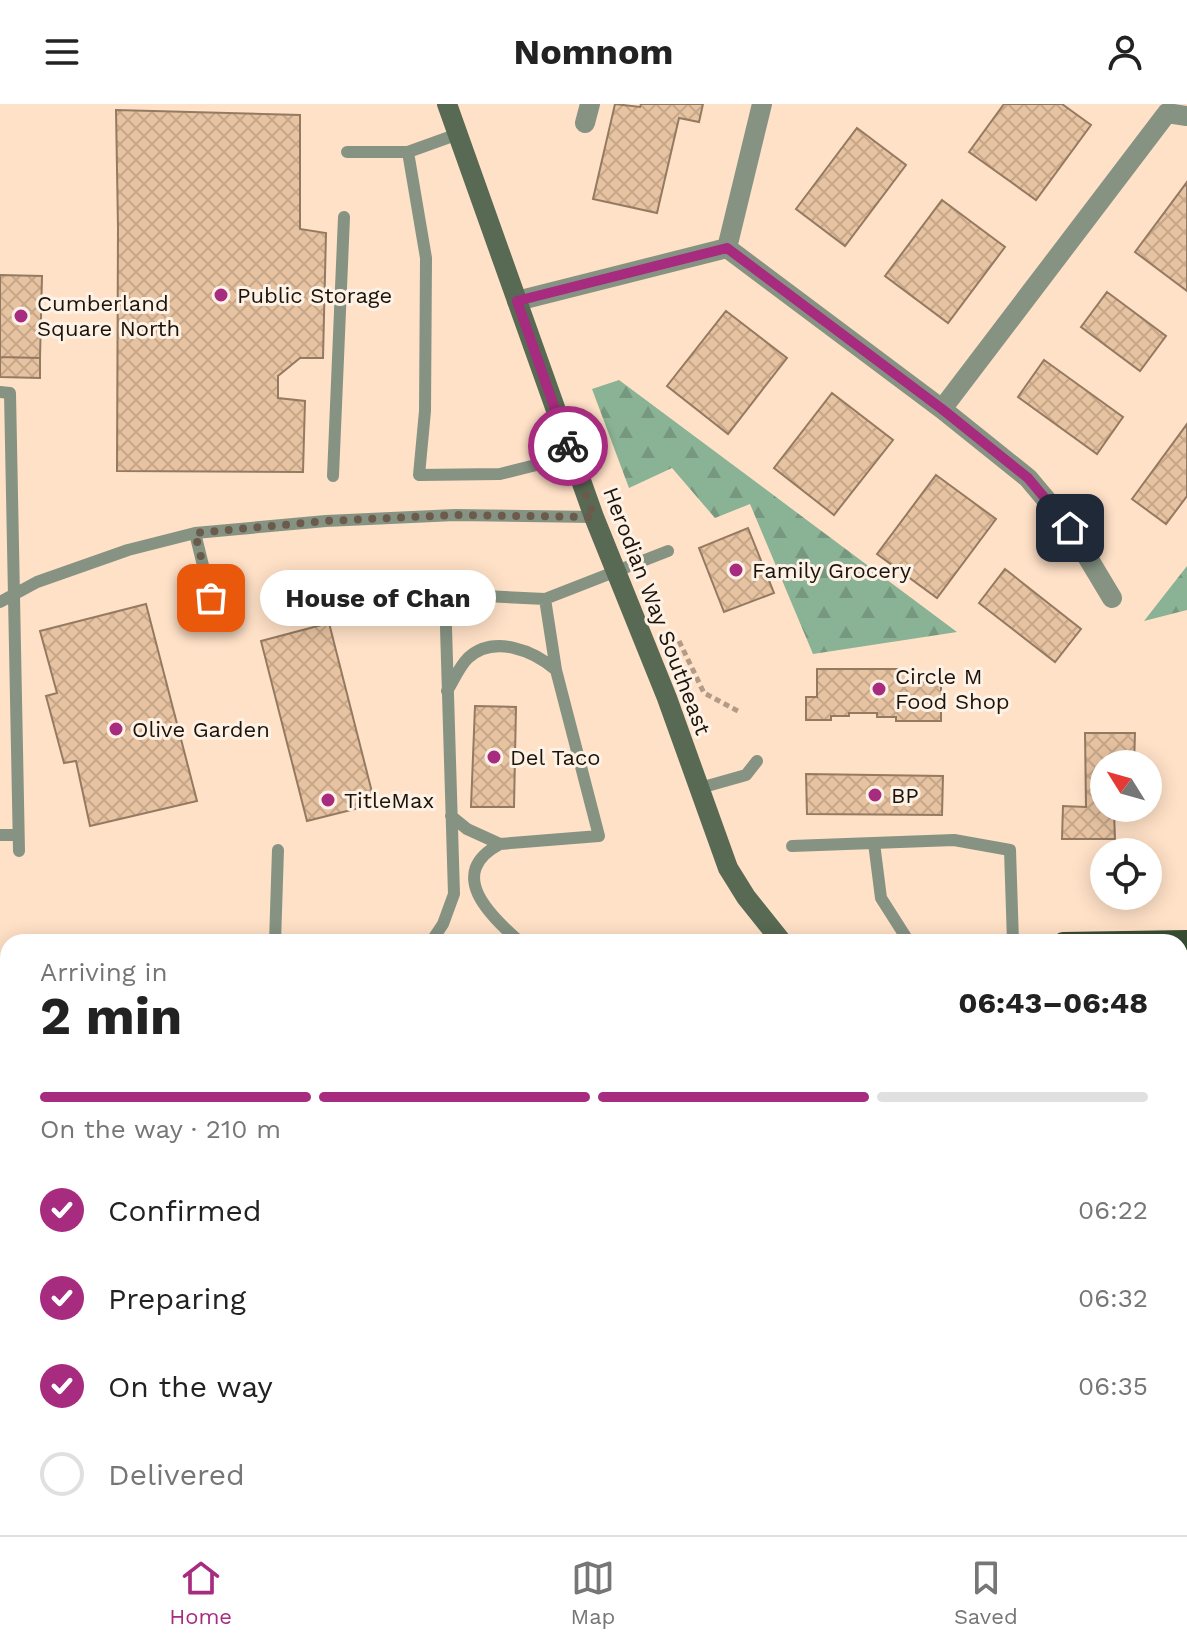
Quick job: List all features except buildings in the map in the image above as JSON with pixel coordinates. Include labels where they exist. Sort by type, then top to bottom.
[{"type":"street","name":"Herodian Way Southeast","points":[[447,104],[594,517],[667,698],[728,868],[776,934]]},
{"type":"street","points":[[727,248],[762,104]]},
{"type":"street","points":[[942,409],[1171,111]]},
{"type":"street","points":[[517,301],[727,248]]},
{"type":"street","points":[[727,248],[942,409],[1028,478],[1070,528],[1112,598]]},
{"type":"lane","points":[[347,152],[408,152],[458,134]]},
{"type":"lane","points":[[408,152],[426,258],[425,411],[419,475],[500,474],[572,456]]},
{"type":"lane","points":[[333,476],[344,217]]},
{"type":"lane","points":[[0,392],[10,393],[19,851]]},
{"type":"lane","points":[[0,602],[15,593],[128,550],[195,533],[326,521],[455,515],[594,517]]},
{"type":"lane","points":[[195,533],[211,598]]},
{"type":"lane","points":[[436,934],[454,894],[445,594],[545,599],[668,551]]},
{"type":"lane","points":[[512,934],[483,905],[474,882],[479,863],[491,849],[500,844],[599,836],[556,670],[545,599]]},
{"type":"lane","points":[[447,691],[466,660],[484,649],[519,648],[545,660],[556,670]]},
{"type":"lane","points":[[700,788],[746,775],[757,761]]},
{"type":"lane","points":[[451,816],[467,829],[500,844]]},
{"type":"lane","points":[[0,835],[18,835]]},
{"type":"lane","points":[[792,846],[954,840],[1010,850],[1013,934]]},
{"type":"lane","points":[[874,843],[881,898],[904,934]]},
{"type":"lane","points":[[275,934],[278,850]]},
{"type":"path","points":[[679,641],[704,693],[738,711]]},
{"type":"green space","points":[[619,380],[957,632],[813,654],[750,504],[715,518],[672,468],[629,488],[592,389]]},
{"type":"green space","points":[[1187,566],[1187,610],[1144,621]]},
{"type":"way so far","points":[[211,598],[195,533],[326,521],[455,515],[594,517],[568,446]]},
{"type":"place","name":"Public Storage","points":[[221,295]]},
{"type":"place","name":"Cumberland Square North","points":[[21,316]]},
{"type":"place","name":"Family Grocery","points":[[736,570]]},
{"type":"place","name":"House of Chan","points":[[211,598]]},
{"type":"place","name":"Circle M Food Shop","points":[[879,689]]},
{"type":"place","name":"Olive Garden","points":[[116,729]]},
{"type":"place","name":"Del Taco","points":[[494,757]]},
{"type":"place","name":"BP","points":[[875,795]]},
{"type":"place","name":"TitleMax","points":[[328,800]]},
{"type":"route","points":[[568,446],[517,301],[727,248],[942,409],[1028,478],[1070,528]]}]
